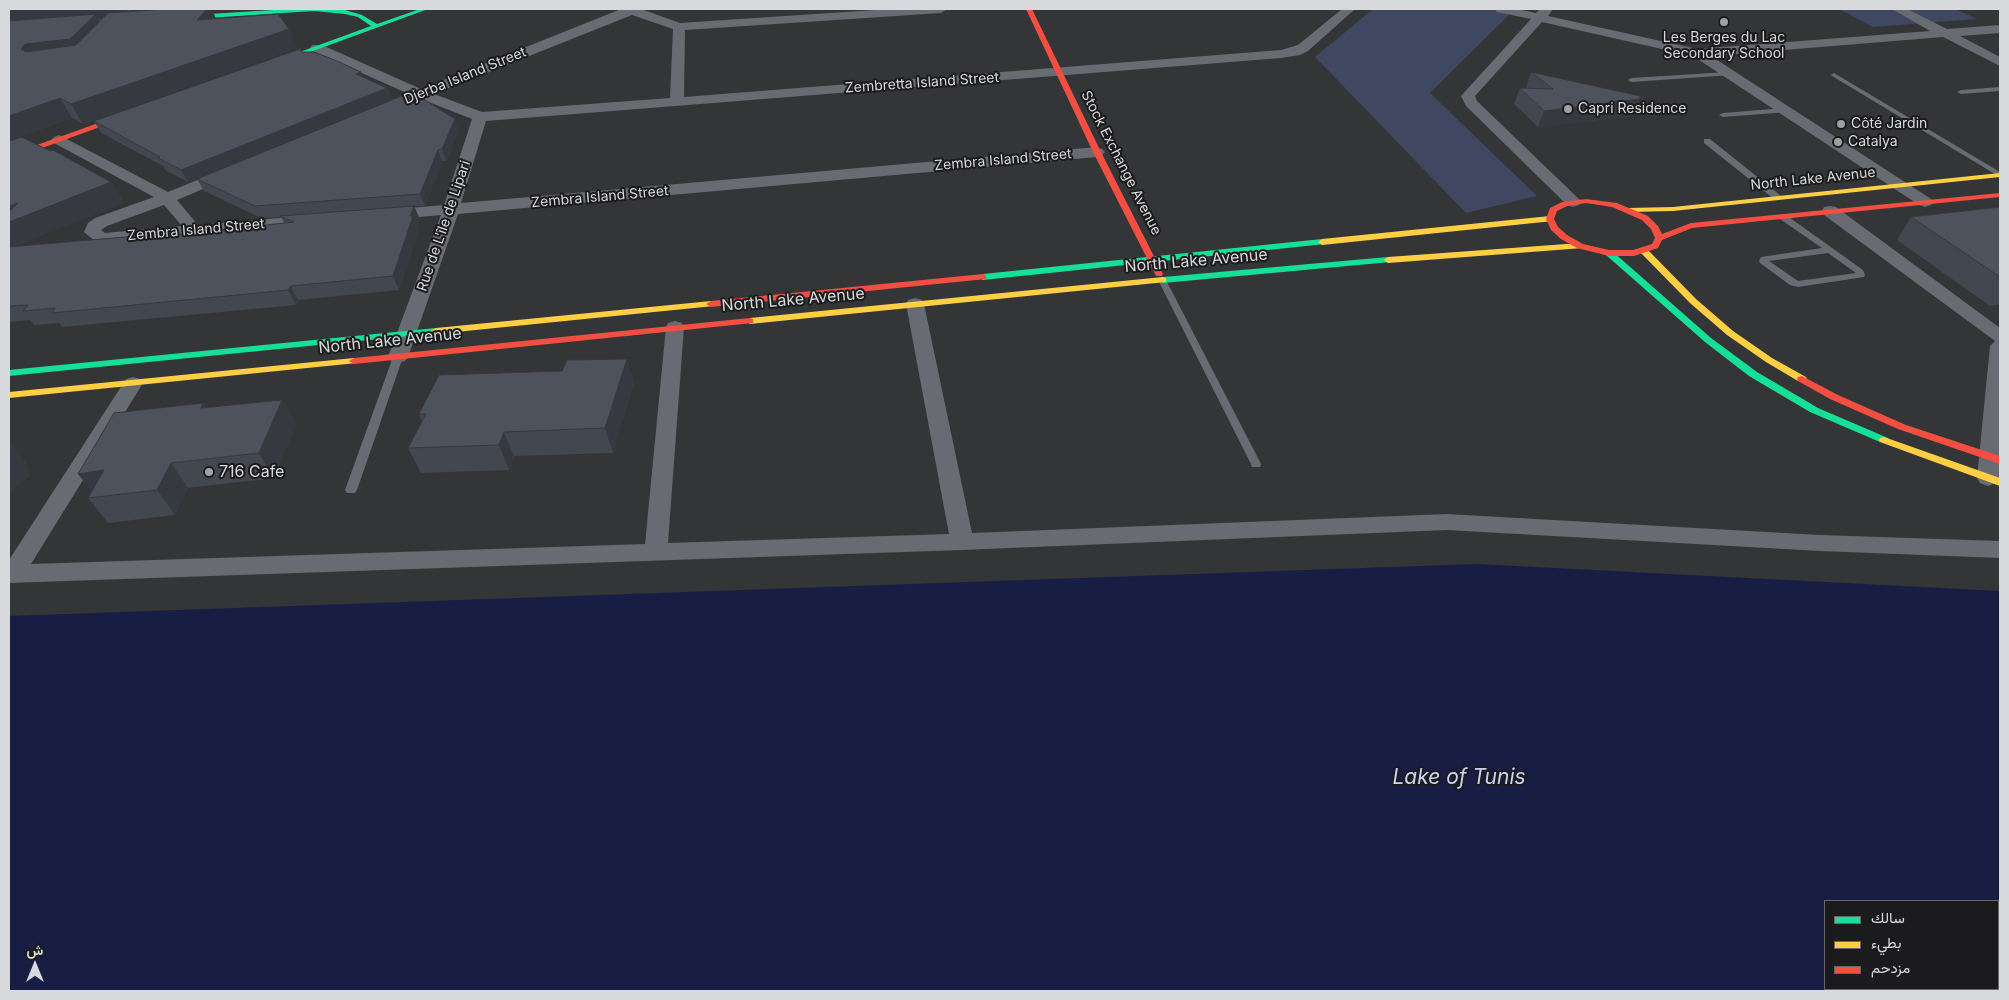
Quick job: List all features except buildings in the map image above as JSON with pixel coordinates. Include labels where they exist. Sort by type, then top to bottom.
[{"type":"main road","points":[[168,19],[247,11],[314,9],[345,12],[360,16],[375,26]]},
{"type":"main road","points":[[262,67],[425,9]]},
{"type":"main road","name":"Stock Exchange Avenue","points":[[1029,9],[1097,152],[1162,280]]},
{"type":"main road","points":[[9,158],[142,110]]},
{"type":"main road","name":"North Lake Avenue","points":[[1628,210],[1674,209],[2000,175]]},
{"type":"main road","points":[[1659,238],[1655,228],[1645,218],[1628,210],[1600,202],[1573,202],[1553,210],[1550,219],[1554,228],[1564,238],[1580,246],[1609,253],[1634,253],[1655,246],[1659,238],[1691,226],[2000,195]]},
{"type":"main road","name":"North Lake Avenue","points":[[9,373],[1550,219]]},
{"type":"main road","name":"North Lake Avenue","points":[[9,395],[398,357],[675,327],[1162,280],[1492,251],[1580,246]]},
{"type":"main road","points":[[1644,251],[1673,282],[1722,327],[1769,360],[1834,397],[1902,427],[1995,458]]},
{"type":"main road","points":[[1609,253],[1708,340],[1753,374],[1814,410],[1897,446],[1994,480]]},
{"type":"street","points":[[631,9],[678,27],[941,9]]},
{"type":"street","name":"Djerba Island Street","points":[[367,116],[631,9]]},
{"type":"street","name":"Zembretta Island Street","points":[[480,117],[677,100],[1059,73],[1296,52],[1349,9]]},
{"type":"street","points":[[1501,9],[1543,13],[1697,53],[1925,202]]},
{"type":"street","points":[[1898,9],[2000,62]]},
{"type":"street","points":[[1543,13],[1471,90],[1468,96],[1471,103],[1573,202]]},
{"type":"street","points":[[677,100],[678,27]]},
{"type":"street","points":[[1697,53],[2000,29]]},
{"type":"street","points":[[317,48],[421,94],[480,117]]},
{"type":"street","name":"Rue de L'île de Lipari","points":[[398,357],[451,210],[480,117]]},
{"type":"street","points":[[59,140],[167,198],[193,229]]},
{"type":"street","name":"Zembra Island Street","points":[[372,216],[1097,152]]},
{"type":"street","points":[[167,198],[240,168]]},
{"type":"street","name":"Zembra Island Street","points":[[167,198],[102,230],[193,229],[332,219]]},
{"type":"street","points":[[1830,211],[2000,337]]},
{"type":"street","points":[[915,304],[962,542]]},
{"type":"street","points":[[656,552],[675,327]]},
{"type":"street","points":[[1994,480],[2000,346]]},
{"type":"street","points":[[11,574],[134,383]]},
{"type":"street","points":[[11,574],[962,542],[1447,522],[1820,543],[2000,550]]},
{"type":"lane","points":[[1631,80],[1729,74]]},
{"type":"lane","points":[[1834,76],[2000,175]]},
{"type":"lane","points":[[1961,92],[2000,89]]},
{"type":"lane","points":[[1723,115],[1785,110]]},
{"type":"lane","points":[[1707,141],[1777,197]]},
{"type":"lane","points":[[1783,216],[1830,250],[1860,272],[1861,275],[1798,284],[1793,283],[1763,261],[1764,259],[1830,250]]},
{"type":"lane","name":"Stock Exchange Avenue","points":[[1162,280],[1256,464]]},
{"type":"lane","points":[[351,490],[398,357]]},
{"type":"shaded area","points":[[1373,9],[1515,9],[1430,93],[1537,196],[1466,213],[1315,57]]},
{"type":"shaded area","points":[[1839,9],[1955,9],[1977,19],[1873,27]]},
{"type":"water","name":"Lake of Tunis","points":[[1476,564],[2000,591],[2000,991],[9,991],[9,616]]},
{"type":"traffic: fast","points":[[177,18],[314,9],[345,12],[360,16],[375,26]]},
{"type":"traffic: fast","points":[[269,65],[425,9]]},
{"type":"traffic: fast","points":[[983,277],[1322,242]]},
{"type":"traffic: fast","points":[[1609,253],[1708,340],[1753,374],[1814,410],[1884,440]]},
{"type":"traffic: fast","points":[[1163,280],[1388,260]]},
{"type":"traffic: fast","points":[[9,373],[436,331]]},
{"type":"traffic: slow","points":[[1628,210],[1673,209],[2000,175]]},
{"type":"traffic: slow","points":[[1322,242],[1550,219]]},
{"type":"traffic: slow","points":[[1388,260],[1580,246]]},
{"type":"traffic: slow","points":[[1644,251],[1693,301],[1730,333],[1769,360],[1802,379]]},
{"type":"traffic: slow","points":[[750,321],[1163,280]]},
{"type":"traffic: slow","points":[[436,331],[711,304]]},
{"type":"traffic: slow","points":[[9,395],[354,361]]},
{"type":"traffic: slow","points":[[1884,440],[2000,482]]},
{"type":"traffic: jam","points":[[1029,9],[1097,152],[1159,274]]},
{"type":"traffic: jam","points":[[9,158],[132,114]]},
{"type":"traffic: jam","points":[[1659,238],[1691,226],[2000,195]]},
{"type":"traffic: jam","points":[[1586,201],[1614,205],[1645,218],[1655,228],[1659,238],[1655,246],[1634,253],[1609,253],[1580,246],[1564,237],[1554,228],[1550,219],[1553,210],[1565,204],[1586,201]]},
{"type":"traffic: jam","points":[[711,304],[983,277]]},
{"type":"traffic: jam","points":[[354,361],[750,321]]},
{"type":"traffic: jam","points":[[1802,379],[1834,397],[1902,427],[2000,460]]},
{"type":"place","name":"Les Berges du Lac Secondary School","points":[[1724,22]]},
{"type":"place","name":"Capri Residence","points":[[1568,109]]},
{"type":"place","name":"Côté Jardin","points":[[1841,124]]},
{"type":"place","name":"Catalya","points":[[1838,142]]},
{"type":"place","name":"716 Cafe","points":[[209,472]]}]
